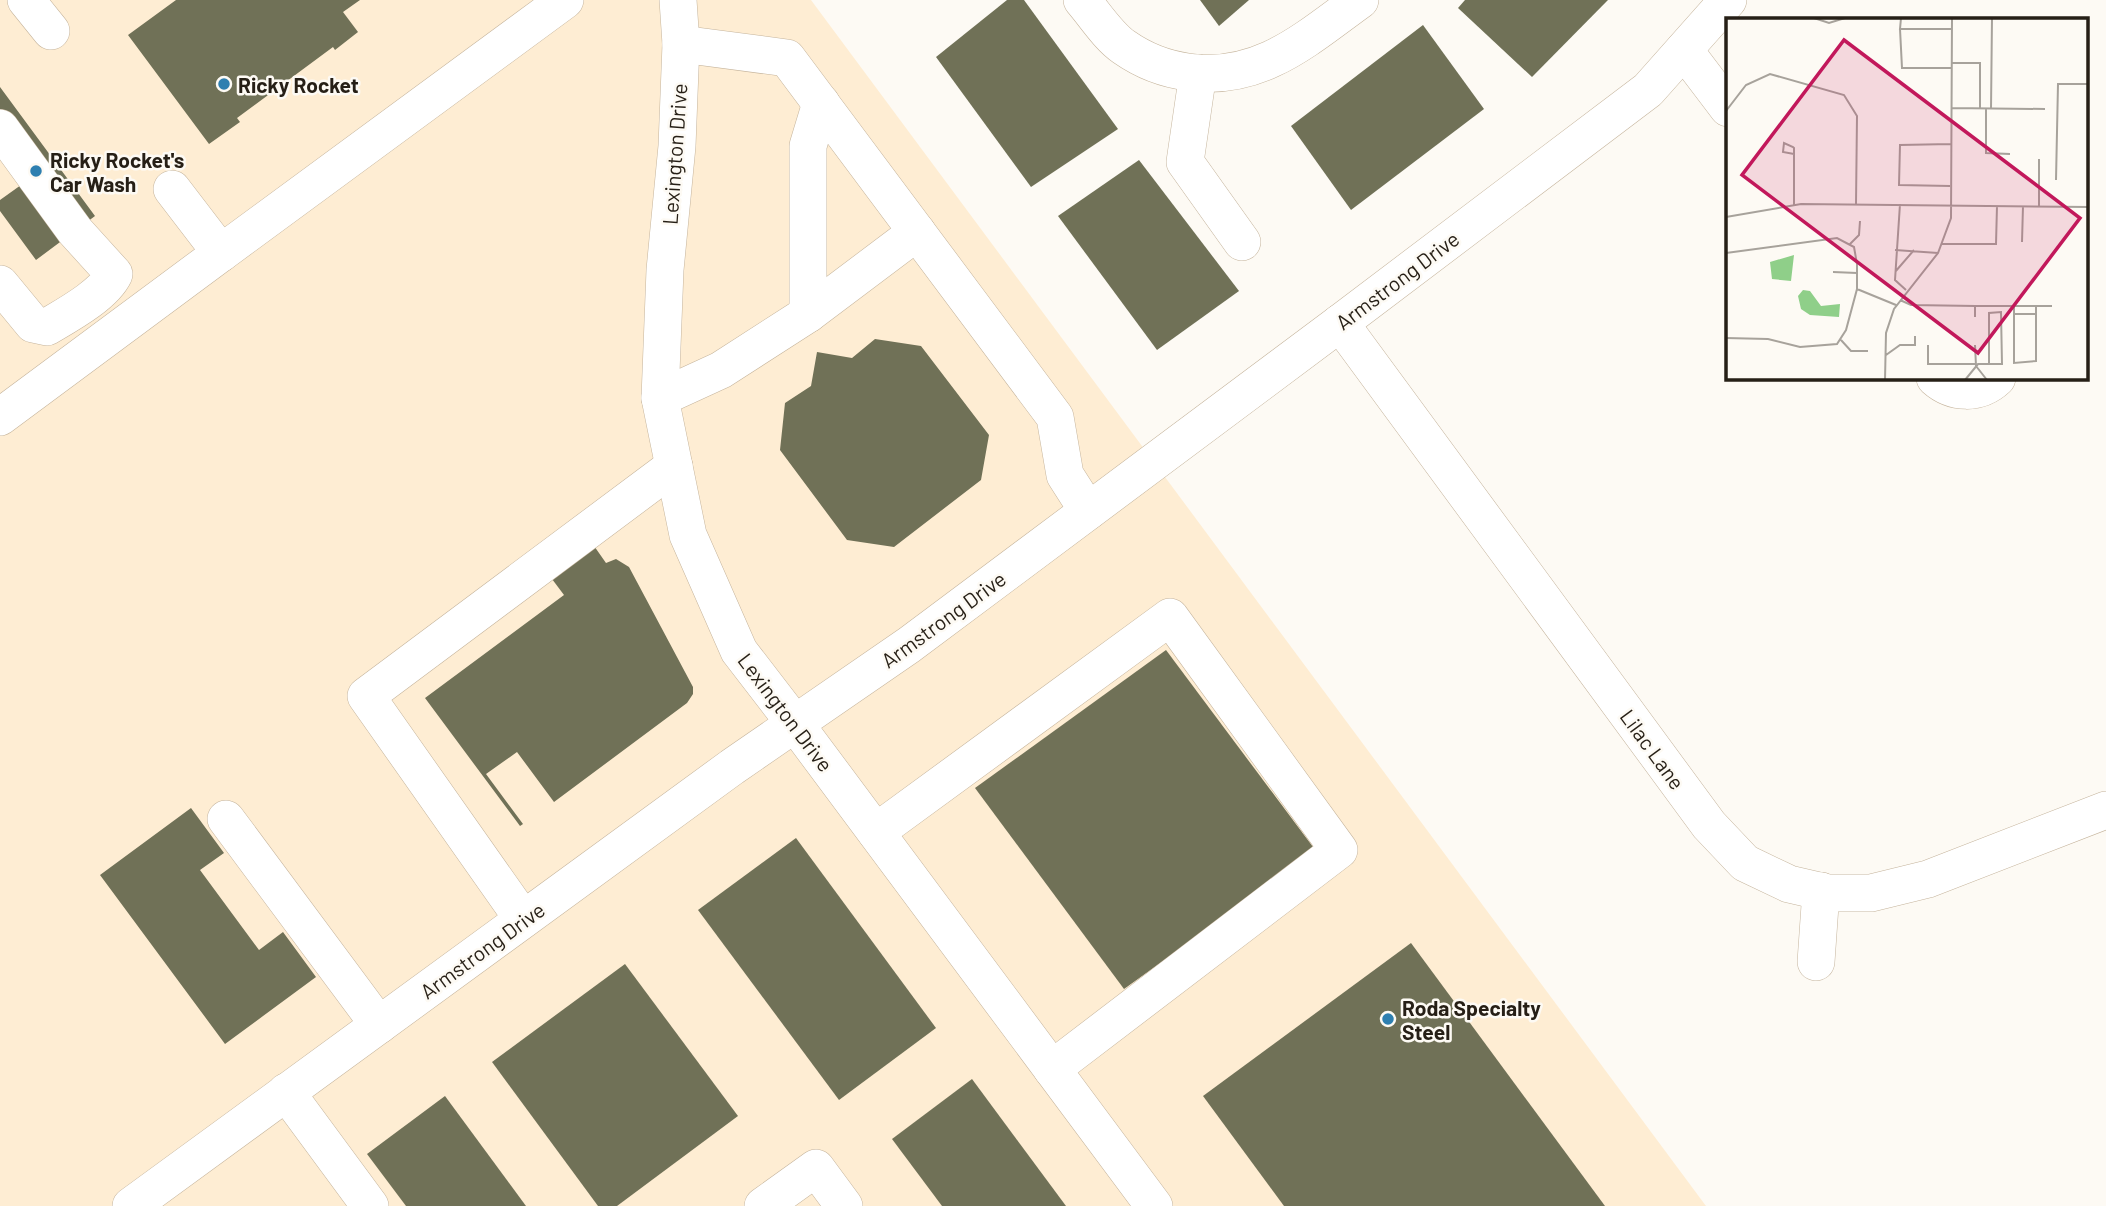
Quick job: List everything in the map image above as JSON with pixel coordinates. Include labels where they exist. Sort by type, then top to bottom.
[{"type":"street","points":[[26,0],[51,31]]},
{"type":"street","points":[[0,417],[565,0]]},
{"type":"street","name":"Lexington Drive","points":[[678,0],[681,44],[677,146],[665,270],[660,398],[688,535],[739,651],[1154,1206]]},
{"type":"street","points":[[1082,0],[1123,47],[1164,68],[1213,75],[1259,66],[1297,45],[1360,0]]},
{"type":"street","name":"Armstrong Drive","points":[[131,1206],[733,767],[909,645],[1340,323],[1648,90],[1728,0]]},
{"type":"street","points":[[681,44],[787,58],[1055,417],[1065,475],[1088,511]]},
{"type":"street","points":[[1684,50],[1726,105]]},
{"type":"street","points":[[1199,73],[1185,162],[1242,242]]},
{"type":"street","points":[[808,314],[808,146],[821,103]]},
{"type":"street","points":[[0,128],[75,231],[114,274],[111,281],[99,292],[47,327],[33,324],[0,284]]},
{"type":"street","points":[[172,189],[221,253]]},
{"type":"street","points":[[660,398],[721,370],[808,314],[917,232]]},
{"type":"street","name":"Lilac Lane","points":[[1340,323],[1709,825],[1745,863],[1789,884],[1821,891],[1871,893],[1928,879],[2106,810]]},
{"type":"street","points":[[51,324],[78,360]]},
{"type":"street","points":[[1938,380],[1951,388],[1965,391],[1979,389],[1994,380]]},
{"type":"street","points":[[523,919],[366,696],[674,466]]},
{"type":"street","points":[[876,832],[1170,617],[1339,850],[1052,1069]]},
{"type":"street","points":[[226,819],[379,1026]]},
{"type":"street","points":[[1816,962],[1821,891]]},
{"type":"street","points":[[286,1092],[370,1206]]},
{"type":"street","points":[[763,1206],[816,1168],[844,1206]]},
{"type":"shaded area","points":[[0,0],[811,0],[1706,1206],[0,1206]]},
{"type":"building","name":"Ricky Rocket","points":[[176,0],[360,0],[343,12],[358,32],[335,50],[333,47],[237,118],[240,122],[209,144],[128,35]]},
{"type":"building","points":[[1007,0],[1024,0],[1118,129],[1031,187],[936,57]]},
{"type":"building","points":[[1200,0],[1249,0],[1219,26]]},
{"type":"building","points":[[1465,0],[1608,0],[1532,77],[1458,8]]},
{"type":"building","points":[[1423,25],[1484,109],[1351,210],[1291,126]]},
{"type":"building","name":"Ricky Rocket's Car Wash","points":[[0,87],[95,216],[36,260],[0,211],[0,200],[21,185],[0,157]]},
{"type":"building","points":[[1139,160],[1239,291],[1157,350],[1058,216]]},
{"type":"building","points":[[875,339],[921,346],[989,435],[981,480],[894,547],[847,540],[780,450],[785,403],[811,386],[817,352],[852,358]]},
{"type":"building","points":[[592,543],[606,563],[616,559],[629,567],[693,687],[693,694],[687,703],[554,802],[517,752],[486,774],[523,824],[520,826],[425,698],[564,595],[552,579]]},
{"type":"building","points":[[1166,650],[1316,851],[1124,989],[975,788]]},
{"type":"building","points":[[191,808],[224,853],[200,870],[259,950],[283,932],[316,977],[225,1044],[100,875]]},
{"type":"building","points":[[796,838],[936,1028],[839,1100],[698,910]]},
{"type":"building","name":"Roda Specialty Steel","points":[[1411,943],[1605,1206],[1284,1206],[1203,1096]]},
{"type":"building","points":[[625,964],[738,1116],[617,1206],[598,1206],[492,1062]]},
{"type":"building","points":[[972,1079],[1066,1206],[942,1206],[892,1139]]},
{"type":"building","points":[[445,1096],[526,1206],[406,1206],[367,1154]]},
{"type":"place","name":"Ricky Rocket","points":[[224,84]]},
{"type":"place","name":"Ricky Rocket's Car Wash","points":[[36,171]]},
{"type":"place","name":"Roda Specialty Steel","points":[[1388,1019]]}]
